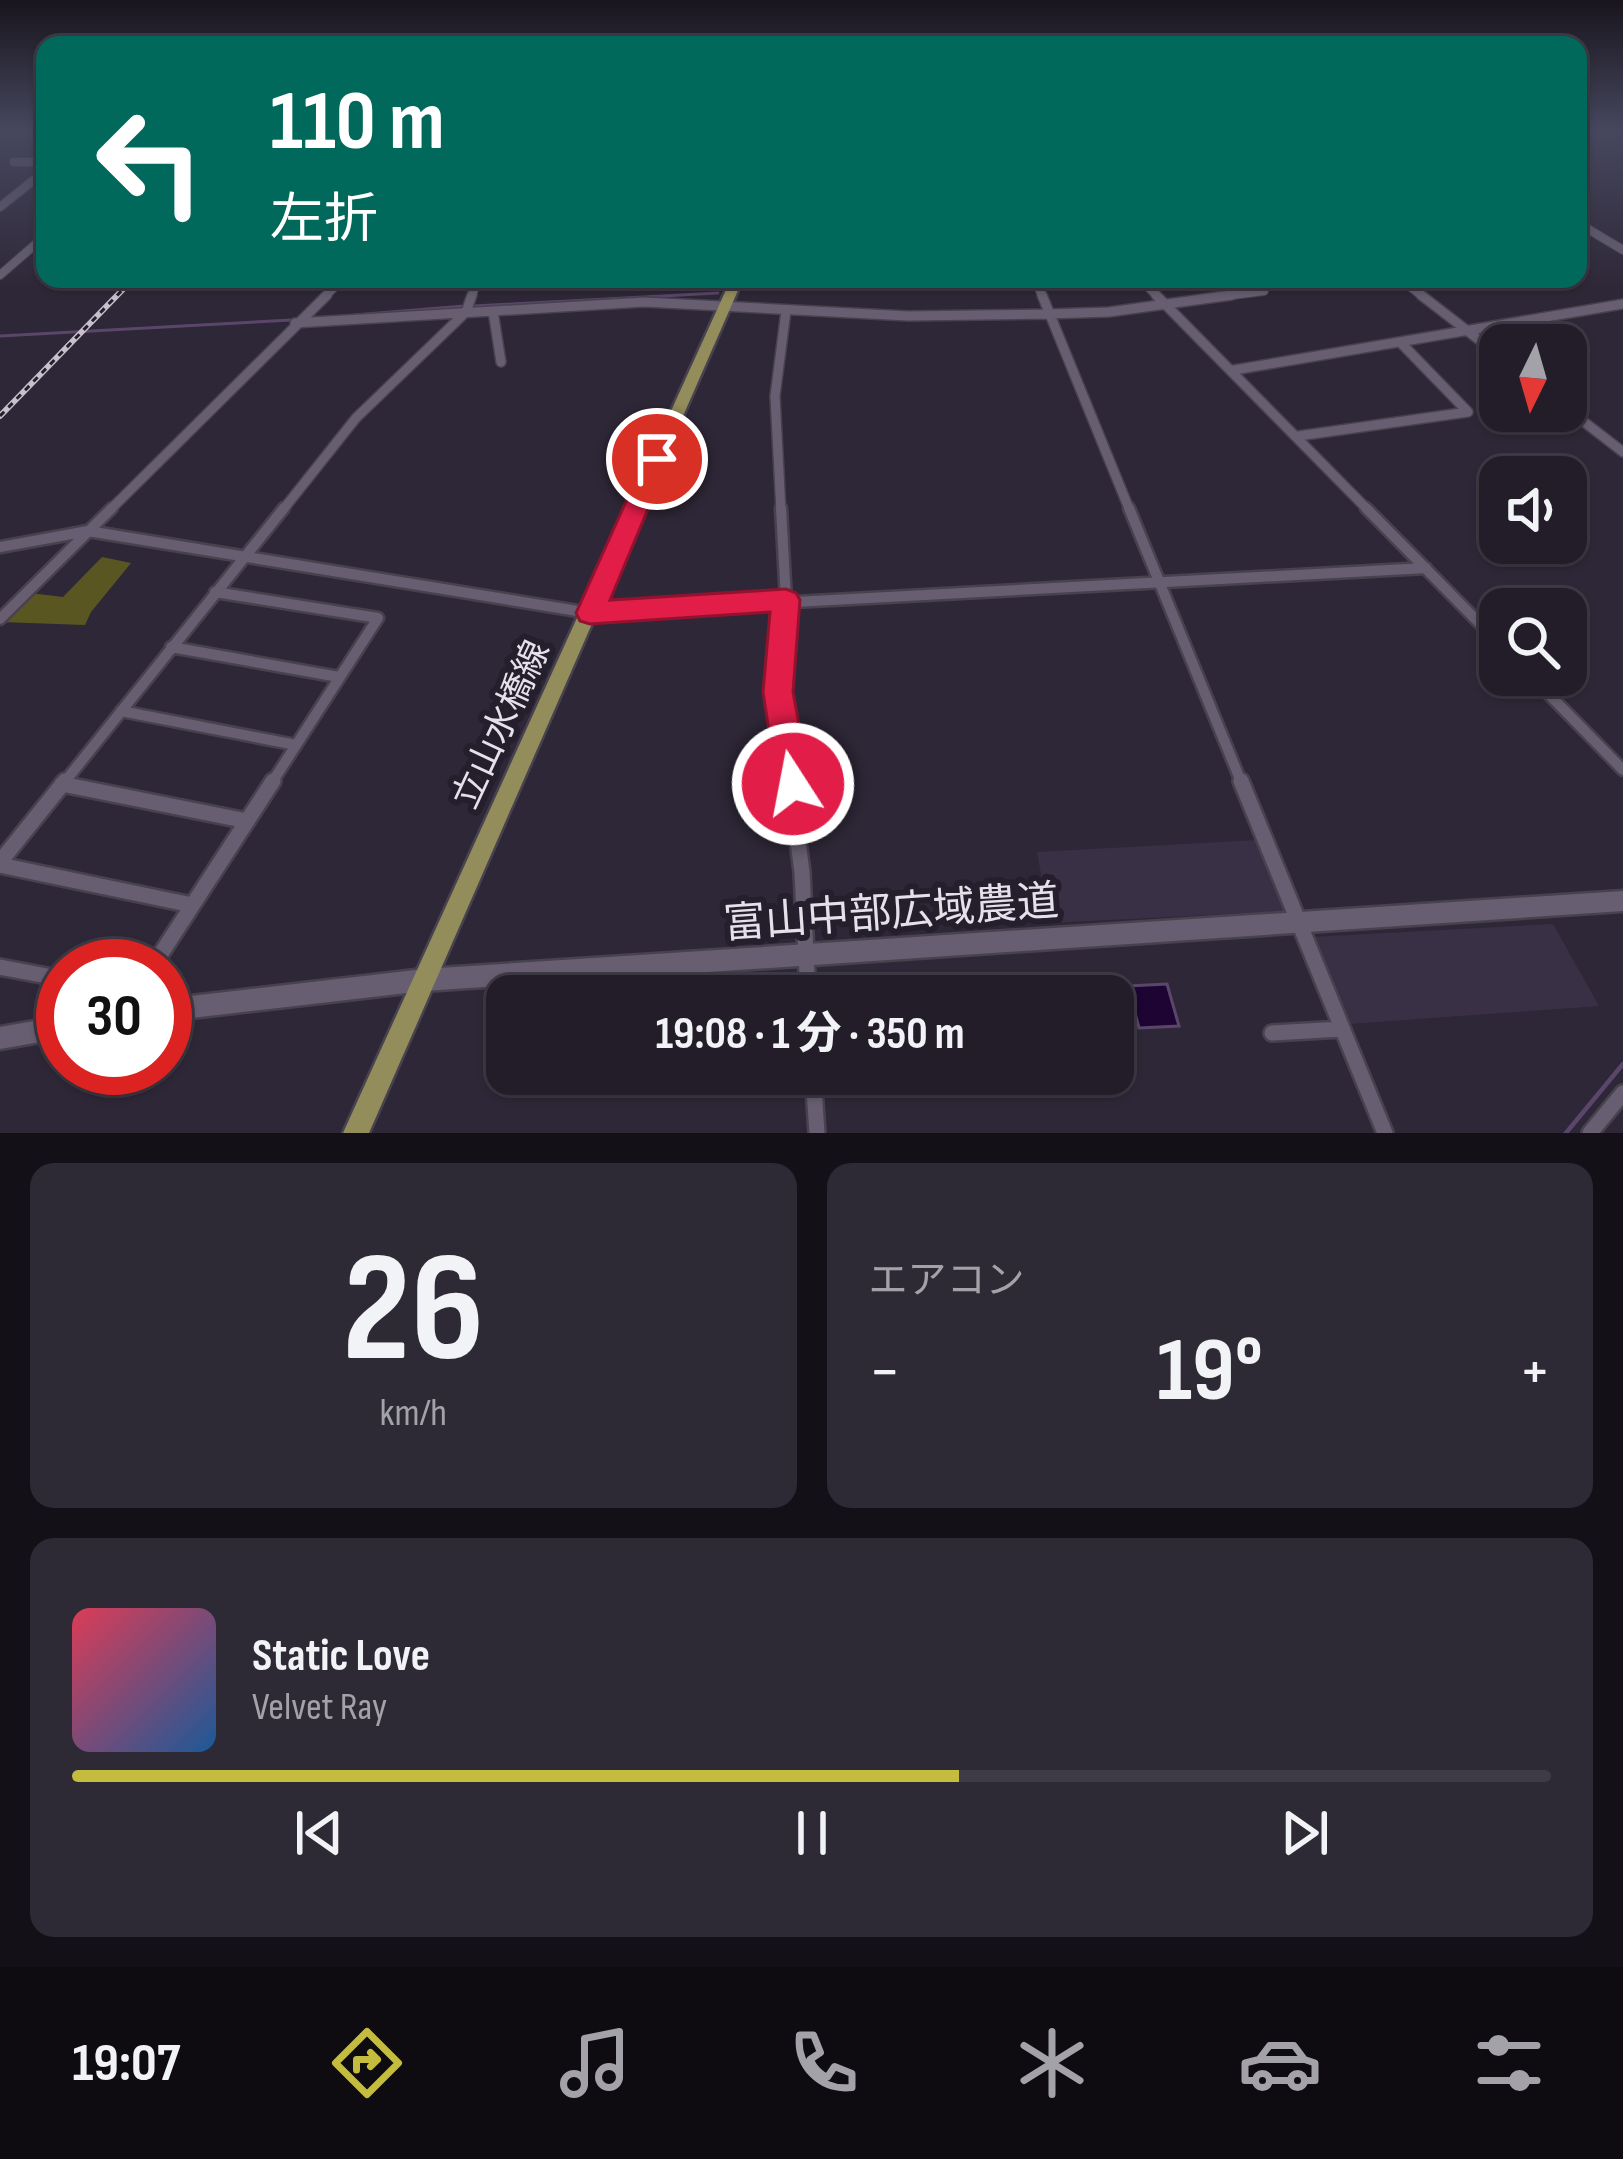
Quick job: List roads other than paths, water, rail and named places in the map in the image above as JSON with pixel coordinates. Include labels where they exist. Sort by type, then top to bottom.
[{"type":"main road","name":"立山水橋線","points":[[356,1133],[733,288]]},
{"type":"street","points":[[0,207],[25,184]]},
{"type":"street","points":[[1587,228],[1623,250]]},
{"type":"street","points":[[0,275],[36,244]]},
{"type":"street","points":[[0,619],[333,288]]},
{"type":"street","points":[[192,905],[0,864],[356,418],[466,313],[475,288]]},
{"type":"street","points":[[1039,288],[1385,1133]]},
{"type":"street","points":[[1147,288],[1234,370],[1479,622]]},
{"type":"street","points":[[1412,288],[1479,340]]},
{"type":"street","points":[[295,323],[644,302],[908,316],[1049,314],[1264,291]]},
{"type":"street","points":[[1234,370],[1623,304]]},
{"type":"street","points":[[786,310],[775,396],[786,600],[778,692],[793,784],[806,975]]},
{"type":"street","points":[[493,311],[501,362]]},
{"type":"street","points":[[1298,436],[1468,412],[1400,343]]},
{"type":"street","points":[[1587,424],[1623,452]]},
{"type":"street","points":[[0,547],[88,531],[590,613],[1426,568]]},
{"type":"street","points":[[170,939],[378,618],[215,592]]},
{"type":"street","points":[[171,647],[339,677]]},
{"type":"street","points":[[1551,696],[1623,770]]},
{"type":"street","points":[[121,711],[296,745]]},
{"type":"street","points":[[62,784],[247,821]]},
{"type":"street","name":"富山中部広域農道","points":[[192,1007],[424,980],[1623,901]]},
{"type":"street","points":[[0,967],[36,974]]},
{"type":"street","points":[[1272,1033],[1342,1029]]},
{"type":"street","points":[[0,1038],[36,1032]]},
{"type":"street","points":[[1590,1133],[1623,1093]]},
{"type":"street","points":[[814,1095],[817,1133]]},
{"type":"waterway","points":[[474,306],[718,293]]},
{"type":"waterway","points":[[354,315],[464,306]]},
{"type":"waterway","points":[[0,336],[291,320]]},
{"type":"waterway","points":[[1566,1133],[1623,1064]]},
{"type":"railway","points":[[0,416],[124,288]]}]
